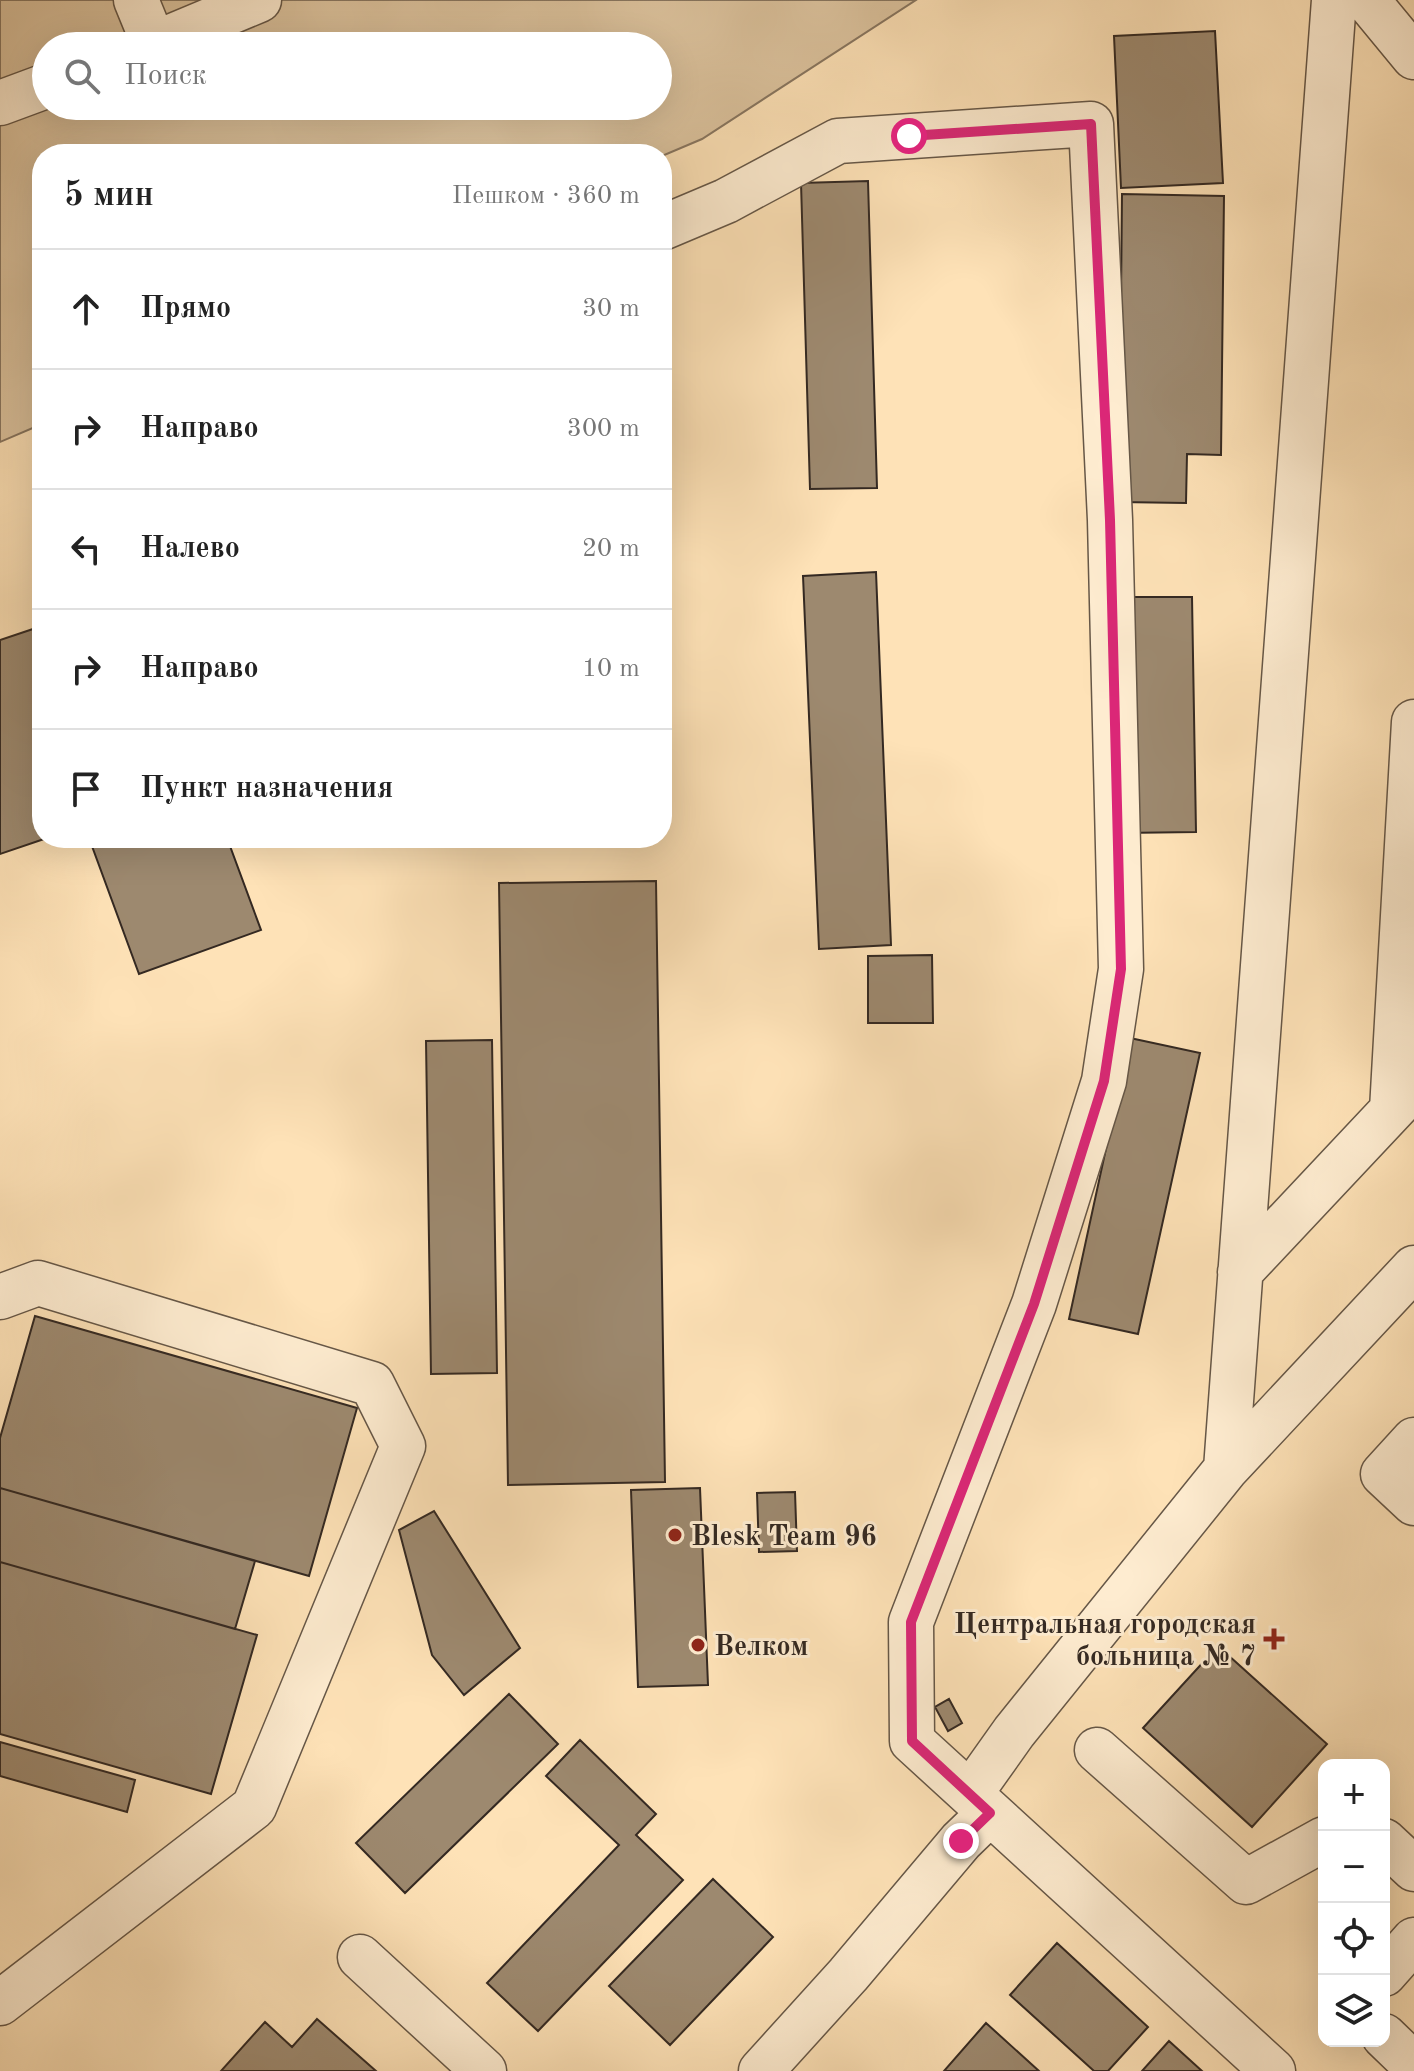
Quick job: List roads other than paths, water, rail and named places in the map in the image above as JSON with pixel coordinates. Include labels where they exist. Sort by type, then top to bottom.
[{"type":"lane","points":[[136,0],[147,32]]},
{"type":"lane","points":[[183,32],[259,0]]},
{"type":"lane","points":[[1226,1469],[1334,0]]},
{"type":"lane","points":[[1367,0],[1414,57]]},
{"type":"lane","points":[[0,103],[32,91]]},
{"type":"lane","points":[[672,224],[726,201],[838,141],[1091,124],[1110,520],[1121,969],[1104,1081],[1034,1304],[911,1622],[912,1741],[1273,2071]]},
{"type":"lane","points":[[1240,1272],[1403,1099],[1414,722]]},
{"type":"lane","points":[[761,2071],[848,1975],[961,1841],[1014,1732],[1226,1469],[1414,1268]]},
{"type":"lane","points":[[0,1297],[38,1283],[372,1384],[403,1446],[254,1807],[0,2003]]},
{"type":"lane","points":[[1414,1440],[1383,1474],[1414,1503]]},
{"type":"lane","points":[[1097,1750],[1246,1882],[1318,1842]]},
{"type":"lane","points":[[1390,1847],[1414,1869]]},
{"type":"lane","points":[[1390,1967],[1414,1940]]},
{"type":"lane","points":[[360,1957],[484,2071]]},
{"type":"lane","points":[[1390,2042],[1414,2065]]},
{"type":"place","name":"Blesk Team 96","points":[[675,1535]]},
{"type":"place","name":"Центральная городская больница № 7","points":[[1274,1639]]},
{"type":"place","name":"Велком","points":[[698,1645]]}]
